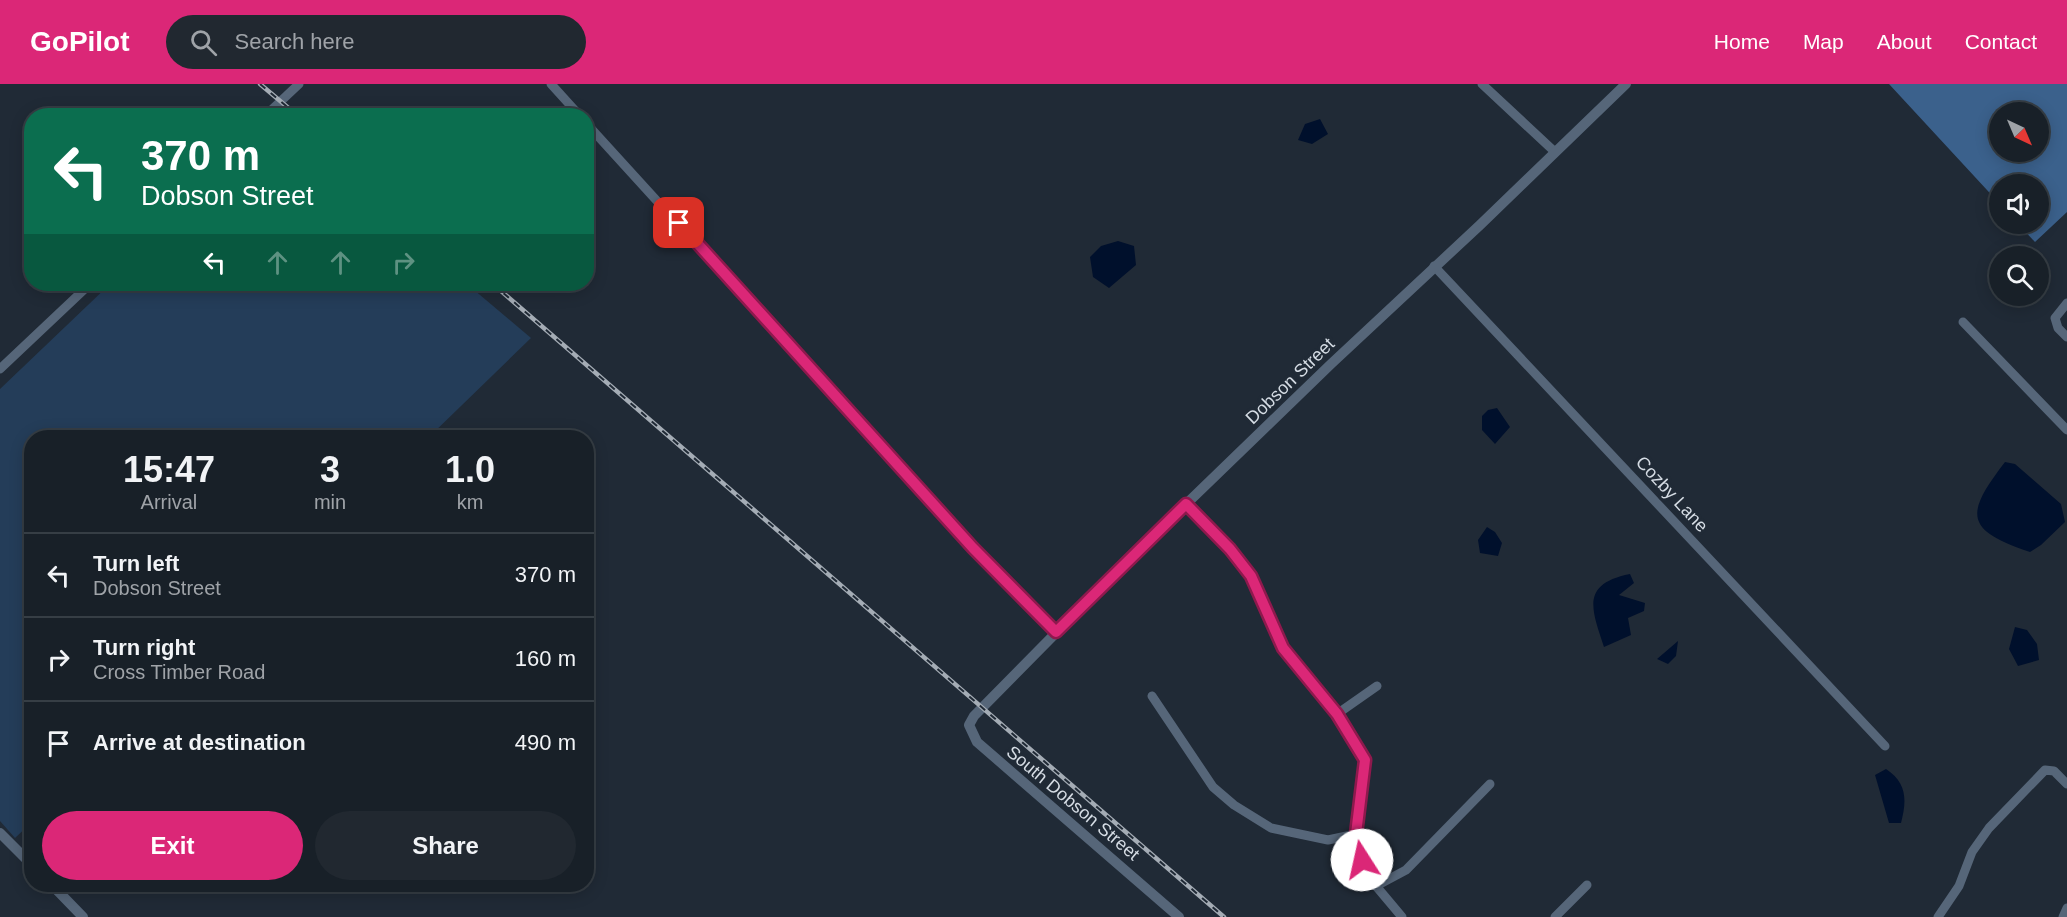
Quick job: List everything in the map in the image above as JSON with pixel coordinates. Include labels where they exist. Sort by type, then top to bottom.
[{"type":"street","points":[[274,108],[299,84]]},
{"type":"street","points":[[551,84],[573,108]]},
{"type":"street","points":[[1482,84],[1555,152]]},
{"type":"street","name":"Dobson Street","points":[[982,707],[1186,504],[1626,84]]},
{"type":"street","points":[[594,132],[965,539],[1056,632]]},
{"type":"street","name":"Cozby Lane","points":[[1434,266],[1885,746]]},
{"type":"street","points":[[0,369],[83,291]]},
{"type":"street","points":[[2067,303],[2055,318],[2058,328],[2067,337]]},
{"type":"street","points":[[1963,322],[2067,430]]},
{"type":"street","points":[[1186,504],[1230,549],[1251,576],[1283,648],[1337,714],[1365,760],[1356,834],[1362,860],[1376,886],[1402,917]]},
{"type":"street","points":[[1337,714],[1377,686]]},
{"type":"street","points":[[1152,696],[1213,787],[1234,805],[1271,828],[1328,840],[1356,834]]},
{"type":"street","name":"South Dobson Street","points":[[982,707],[969,725],[976,742],[1179,917]]},
{"type":"street","points":[[1938,917],[1959,886],[1972,852],[1989,828],[2046,770],[2054,771],[2067,784]]},
{"type":"street","points":[[1376,886],[1406,870],[1490,784]]},
{"type":"street","points":[[0,833],[24,857]]},
{"type":"street","points":[[1555,917],[1587,885]]},
{"type":"street","points":[[59,892],[83,917]]},
{"type":"street","points":[[2063,917],[2067,908]]},
{"type":"shaded area","points":[[1889,84],[2067,84],[2067,212],[2049,229],[2049,174],[1989,174],[1989,192]]},
{"type":"shaded area","points":[[1320,119],[1328,134],[1312,144],[1298,140],[1305,124]]},
{"type":"shaded area","points":[[2027,234],[2044,234],[2035,242]]},
{"type":"shaded area","points":[[1118,241],[1134,246],[1136,265],[1109,288],[1093,277],[1090,257],[1101,246]]},
{"type":"shaded area","points":[[103,291],[475,291],[531,338],[436,430],[24,430],[24,830],[15,838],[0,821],[0,389]]},
{"type":"shaded area","points":[[1497,408],[1510,427],[1495,444],[1482,430],[1482,416],[1488,410]]},
{"type":"shaded area","points":[[2005,462],[2015,464],[2061,504],[2065,522],[2041,545],[2030,552],[1993,536],[1983,528],[1978,518],[1978,508],[1983,495]]},
{"type":"shaded area","points":[[1487,527],[1495,532],[1502,543],[1498,556],[1480,553],[1478,540]]},
{"type":"shaded area","points":[[1630,574],[1634,583],[1619,595],[1645,603],[1644,611],[1628,618],[1631,635],[1604,647],[1594,609],[1597,591],[1603,584],[1614,578]]},
{"type":"shaded area","points":[[2015,627],[2027,630],[2037,644],[2039,660],[2018,666],[2009,649]]},
{"type":"shaded area","points":[[1678,641],[1676,656],[1668,664],[1657,659]]},
{"type":"shaded area","points":[[1886,769],[1898,780],[1904,793],[1901,823],[1889,823],[1875,775]]},
{"type":"railway","points":[[260,84],[288,108]]},
{"type":"railway","points":[[501,291],[1224,917]]},
{"type":"route","points":[[679,223],[973,548],[1056,632],[1186,504],[1230,549],[1251,576],[1283,648],[1337,714],[1358,745],[1365,760],[1356,834],[1362,860]]}]
